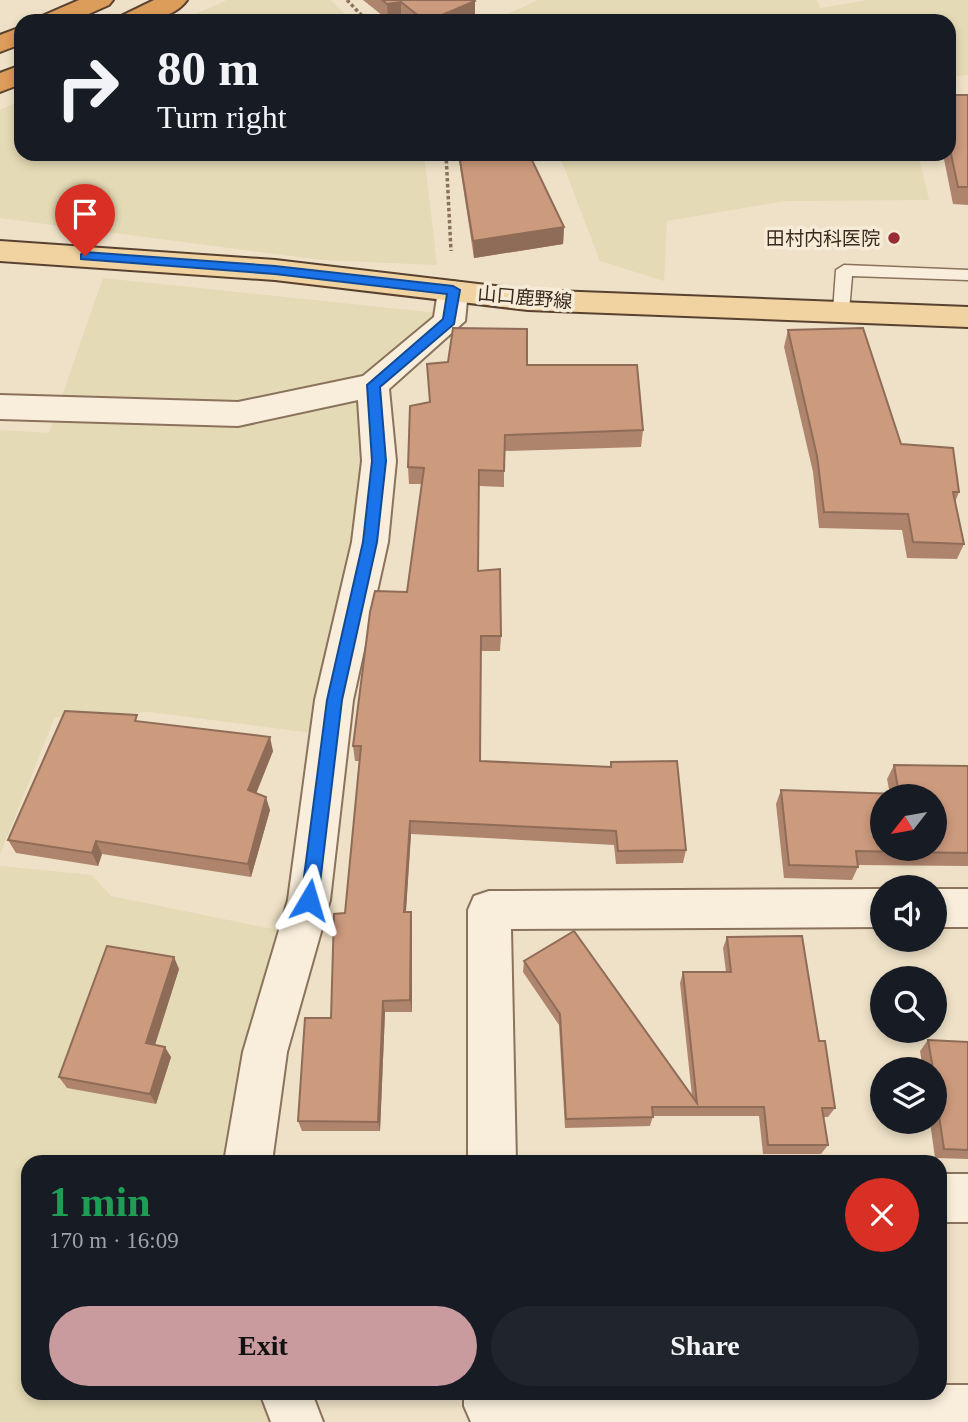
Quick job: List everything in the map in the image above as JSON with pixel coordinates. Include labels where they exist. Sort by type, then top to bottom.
[{"type":"highway","points":[[67,14],[100,0]]},
{"type":"highway","points":[[145,14],[174,0]]},
{"type":"main road","name":"山口鹿野線","points":[[0,251],[275,270],[528,300],[968,317]]},
{"type":"street","points":[[0,407],[238,414],[373,385],[449,321],[453,290]]},
{"type":"street","points":[[249,1155],[265,1052],[309,900],[334,700],[370,542],[379,461],[373,385]]},
{"type":"street","points":[[492,1155],[489,910],[870,908]]},
{"type":"street","points":[[947,908],[968,908]]},
{"type":"street","points":[[947,1198],[968,1198]]},
{"type":"street","points":[[289,1400],[297,1422]]},
{"type":"street","points":[[490,1400],[490,1406],[968,1410]]},
{"type":"lane","points":[[841,310],[844,270],[968,275]]},
{"type":"path","points":[[347,0],[360,14]]},
{"type":"path","points":[[446,161],[453,290]]},
{"type":"shaded area","points":[[227,0],[330,0],[345,14],[196,14]]},
{"type":"shaded area","points":[[538,0],[817,0],[820,8],[868,0],[968,0],[968,75],[956,76],[956,14],[507,14]]},
{"type":"shaded area","points":[[14,103],[14,161],[425,161],[437,265],[322,260],[0,218],[0,110]]},
{"type":"shaded area","points":[[562,161],[920,161],[929,200],[785,201],[667,221],[664,281],[600,261]]},
{"type":"shaded area","points":[[103,278],[438,313],[376,372],[350,587],[312,733],[150,712],[55,717],[0,854],[0,430],[49,433]]},
{"type":"shaded area","points":[[0,866],[92,875],[111,896],[282,931],[225,1155],[21,1155],[21,1400],[263,1400],[271,1422],[0,1422]]},
{"type":"building","points":[[382,0],[475,1],[444,14],[416,14],[401,2],[387,4]]},
{"type":"building","points":[[956,95],[968,95],[968,187],[958,187],[952,161],[956,161]]},
{"type":"building","points":[[460,161],[532,161],[564,227],[473,241]]},
{"type":"building","points":[[453,328],[527,329],[527,365],[637,365],[643,430],[505,435],[504,471],[479,470],[478,571],[500,569],[501,636],[481,636],[480,761],[611,767],[611,762],[677,761],[686,850],[618,851],[616,831],[410,821],[404,912],[411,912],[410,1000],[383,1001],[378,1122],[298,1121],[305,1018],[331,1018],[334,914],[345,913],[361,746],[353,746],[370,612],[375,591],[407,592],[424,468],[408,467],[410,406],[430,402],[427,364],[448,362]]},
{"type":"building","points":[[863,328],[901,444],[953,448],[959,492],[953,492],[964,544],[913,542],[908,514],[824,512],[817,456],[788,330]]},
{"type":"building","points":[[65,711],[137,715],[135,721],[270,737],[248,790],[266,797],[248,864],[96,841],[92,853],[8,840]]},
{"type":"building","points":[[894,765],[968,766],[968,853],[947,853],[947,784],[897,784]]},
{"type":"building","points":[[781,790],[870,793],[870,851],[856,851],[858,867],[789,865]]},
{"type":"building","points":[[574,931],[697,1103],[683,972],[731,972],[727,937],[802,936],[819,1041],[825,1041],[835,1108],[822,1108],[828,1145],[768,1145],[764,1107],[652,1107],[653,1117],[566,1119],[560,1014],[524,961]]},
{"type":"building","points":[[107,946],[174,957],[146,1043],[165,1047],[150,1094],[59,1077]]},
{"type":"building","points":[[968,1042],[968,1150],[944,1149],[942,1134],[947,1134],[947,1057],[931,1057],[929,1043]]},
{"type":"place","name":"田村内科医院","points":[[894,238]]},
{"type":"route","points":[[85,256],[275,270],[453,290],[449,321],[373,385],[379,461],[370,542],[334,700],[309,900]]}]
